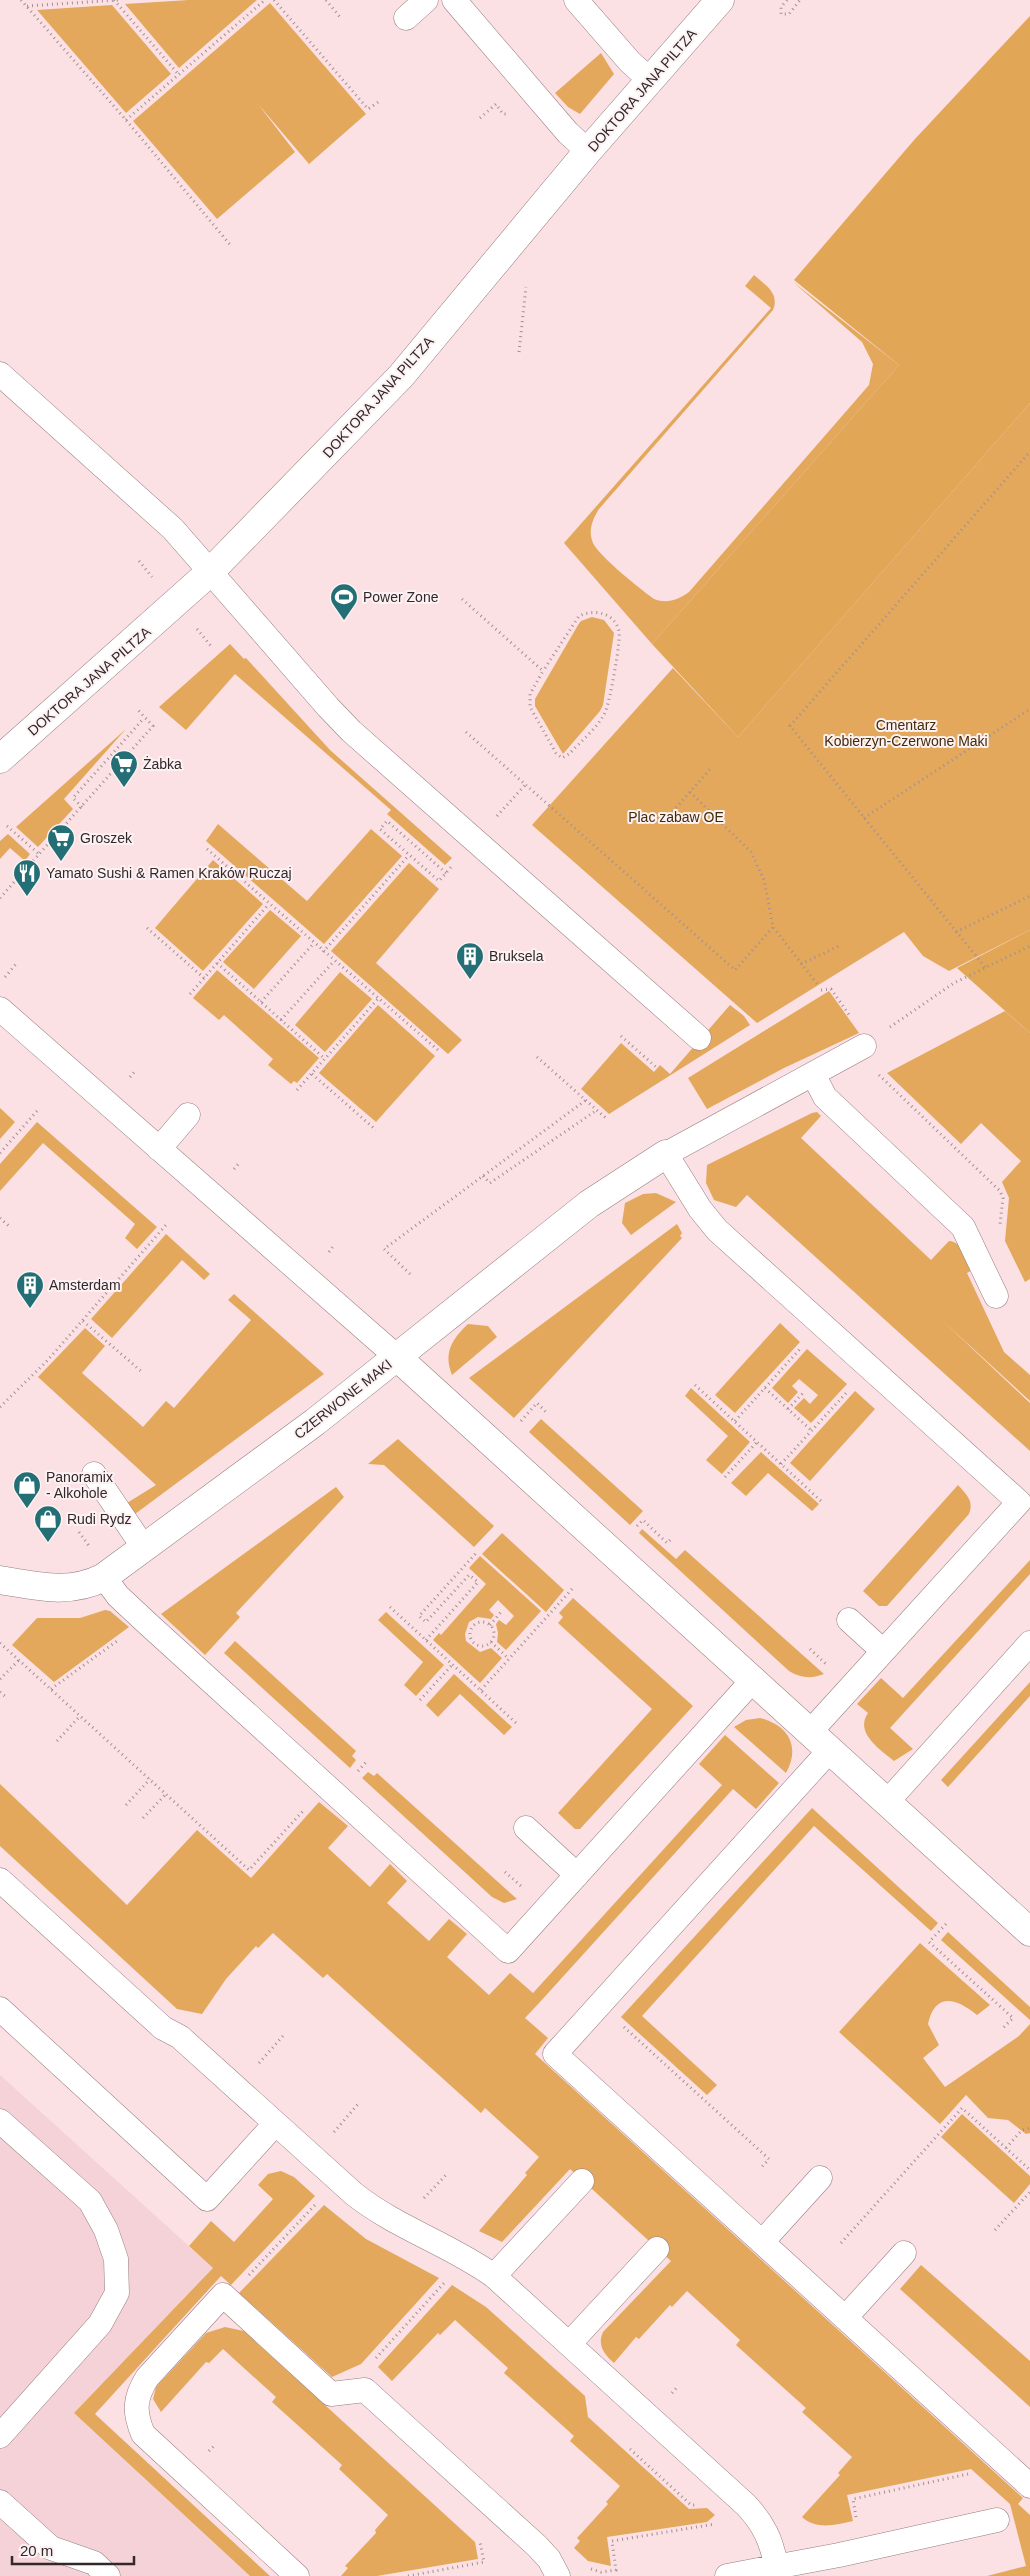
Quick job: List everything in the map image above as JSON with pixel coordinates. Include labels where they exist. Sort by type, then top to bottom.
[{"type":"street","name":"DOKTORA JANA PILTZA","points":[[0,759],[250,534],[401,376],[588,151],[720,0]]},
{"type":"street","name":"CZERWONE MAKI","points":[[0,1580],[71,1588],[90,1584],[104,1577],[308,1427],[589,1204],[666,1154]]},
{"type":"street","points":[[397,1357],[1030,1932]]},
{"type":"lane","points":[[406,18],[426,0]]},
{"type":"lane","points":[[454,0],[568,133],[588,151]]},
{"type":"lane","points":[[576,0],[630,62],[650,80]]},
{"type":"lane","points":[[0,374],[173,529],[351,731],[699,1038]]},
{"type":"lane","points":[[0,1009],[397,1357]]},
{"type":"lane","points":[[810,1732],[1019,1502],[717,1230],[700,1209],[666,1154],[814,1076],[867,1044]]},
{"type":"lane","points":[[814,1076],[825,1097],[963,1227],[996,1296]]},
{"type":"lane","points":[[159,1149],[188,1115]]},
{"type":"lane","points":[[94,1474],[144,1548]]},
{"type":"lane","points":[[104,1577],[118,1596],[508,1951],[753,1680]]},
{"type":"lane","points":[[849,1620],[883,1651]]},
{"type":"lane","points":[[887,1802],[1030,1643]]},
{"type":"lane","points":[[830,1750],[555,2054],[1030,2486]]},
{"type":"lane","points":[[526,1828],[577,1875]]},
{"type":"lane","points":[[0,1880],[163,2028],[180,2037],[354,2194],[383,2216],[453,2251],[494,2276],[759,2519],[773,2549],[776,2566]]},
{"type":"lane","points":[[0,2009],[207,2199],[275,2124]]},
{"type":"lane","points":[[0,2121],[90,2201],[106,2230],[116,2259],[117,2293],[100,2324],[0,2436]]},
{"type":"lane","points":[[762,2242],[820,2178]]},
{"type":"lane","points":[[494,2276],[582,2181]]},
{"type":"lane","points":[[569,2344],[657,2250]]},
{"type":"lane","points":[[845,2318],[904,2253]]},
{"type":"lane","points":[[297,2576],[143,2434],[138,2421],[134,2405],[139,2391],[147,2378],[223,2295],[331,2394],[365,2390],[537,2546],[549,2559],[558,2576]]},
{"type":"lane","points":[[0,2502],[51,2548],[94,2564],[108,2576]]},
{"type":"lane","points":[[727,2576],[839,2555],[997,2520]]},
{"type":"path","points":[[20,0],[126,120],[232,247]]},
{"type":"path","points":[[27,6],[116,0],[179,75]]},
{"type":"path","points":[[126,120],[265,0]]},
{"type":"path","points":[[274,0],[368,109],[380,101]]},
{"type":"path","points":[[326,0],[340,17]]},
{"type":"path","points":[[787,0],[782,7],[781,14],[789,14],[800,0]]},
{"type":"path","points":[[480,118],[496,104],[504,114],[513,114]]},
{"type":"path","points":[[519,352],[526,287]]},
{"type":"path","points":[[985,967],[790,726],[1028,454],[1030,457]]},
{"type":"path","points":[[462,599],[543,671]]},
{"type":"path","points":[[594,611],[603,613],[616,624],[619,640],[606,712],[569,754],[562,758],[556,754],[530,707],[530,694],[543,671],[579,616],[594,611]]},
{"type":"path","points":[[864,818],[1030,708]]},
{"type":"path","points":[[0,898],[153,726],[138,710]]},
{"type":"path","points":[[82,807],[73,798],[144,718]]},
{"type":"path","points":[[466,732],[735,970],[773,927]]},
{"type":"path","points":[[666,819],[711,768]]},
{"type":"path","points":[[690,792],[751,852],[764,880],[773,927],[818,985]]},
{"type":"path","points":[[446,873],[387,821],[380,829],[439,881],[456,862]]},
{"type":"path","points":[[7,826],[39,854]]},
{"type":"path","points":[[207,849],[323,952],[438,1050]]},
{"type":"path","points":[[323,952],[409,855]]},
{"type":"path","points":[[956,932],[1030,896]]},
{"type":"path","points":[[190,994],[269,904]]},
{"type":"path","points":[[147,928],[204,978]]},
{"type":"path","points":[[261,1002],[314,943]]},
{"type":"path","points":[[802,964],[841,945]]},
{"type":"path","points":[[822,990],[830,990],[867,1044],[954,983],[1030,947]]},
{"type":"path","points":[[281,1020],[334,961]]},
{"type":"path","points":[[217,963],[325,1059]]},
{"type":"path","points":[[1,982],[16,964]]},
{"type":"path","points":[[297,1090],[378,999]]},
{"type":"path","points":[[621,1036],[656,1067]]},
{"type":"path","points":[[537,1057],[608,1120]]},
{"type":"path","points":[[873,1070],[1000,1191],[1003,1198],[999,1231]]},
{"type":"path","points":[[312,1074],[376,1130]]},
{"type":"path","points":[[410,1274],[384,1249],[586,1100]]},
{"type":"path","points":[[483,1176],[490,1183],[597,1110]]},
{"type":"path","points":[[0,1153],[37,1111]]},
{"type":"path","points":[[0,1218],[10,1227]]},
{"type":"path","points":[[0,1407],[83,1320],[166,1225]]},
{"type":"path","points":[[83,1320],[142,1372]]},
{"type":"path","points":[[735,1421],[802,1347]]},
{"type":"path","points":[[695,1385],[821,1501]]},
{"type":"path","points":[[765,1388],[812,1431]]},
{"type":"path","points":[[781,1464],[849,1390]]},
{"type":"path","points":[[788,1410],[805,1391]]},
{"type":"path","points":[[515,1427],[537,1404],[547,1412]]},
{"type":"path","points":[[725,1477],[756,1442]]},
{"type":"path","points":[[631,1532],[642,1520],[668,1543],[672,1538]]},
{"type":"path","points":[[426,1640],[478,1582],[469,1575],[426,1622],[419,1616],[478,1550]]},
{"type":"path","points":[[480,1690],[572,1589]]},
{"type":"path","points":[[390,1607],[516,1723]]},
{"type":"path","points":[[490,1624],[501,1612]]},
{"type":"path","points":[[51,1689],[144,1620]]},
{"type":"path","points":[[490,1624],[476,1623],[470,1633],[472,1641],[479,1646],[491,1642]]},
{"type":"path","points":[[490,1624],[493,1631],[491,1642]]},
{"type":"path","points":[[491,1642],[509,1659]]},
{"type":"path","points":[[0,1643],[249,1870],[307,1806]]},
{"type":"path","points":[[810,1649],[823,1660]]},
{"type":"path","points":[[0,1680],[19,1660]]},
{"type":"path","points":[[420,1700],[453,1664]]},
{"type":"path","points":[[0,1692],[6,1698]]},
{"type":"path","points":[[57,1741],[80,1716]]},
{"type":"path","points":[[126,1805],[150,1779]]},
{"type":"path","points":[[143,1818],[166,1794]]},
{"type":"path","points":[[505,1872],[524,1889]]},
{"type":"path","points":[[946,1924],[929,1942],[1012,2018],[1003,2028]]},
{"type":"path","points":[[621,2025],[769,2159],[760,2169]]},
{"type":"path","points":[[258,2064],[283,2036]]},
{"type":"path","points":[[327,2138],[358,2104]]},
{"type":"path","points":[[841,2242],[962,2108],[1030,2170]]},
{"type":"path","points":[[1006,2148],[1022,2130],[1030,2128]]},
{"type":"path","points":[[421,2201],[446,2175]]},
{"type":"path","points":[[995,2230],[1030,2192]]},
{"type":"path","points":[[245,2280],[316,2204]]},
{"type":"path","points":[[372,2362],[450,2277]]},
{"type":"path","points":[[628,2446],[691,2505],[700,2506]]},
{"type":"path","points":[[857,2518],[853,2499],[973,2472]]},
{"type":"path","points":[[586,2566],[601,2572],[616,2570],[612,2541],[718,2524]]},
{"type":"path","points":[[408,2576],[484,2562],[480,2540]]},
{"type":"shaded area","points":[[1030,16],[1030,403],[738,737],[652,644],[899,365],[794,280],[915,139]]},
{"type":"shaded area","points":[[1030,930],[1030,1033],[957,968]]},
{"type":"shaded area","points":[[0,2075],[213,2268],[74,2413],[250,2576],[0,2576]]},
{"type":"green space","points":[[189,0],[257,0],[179,68],[125,4]]},
{"type":"green space","points":[[270,3],[366,114],[309,164],[258,104],[295,152],[217,219],[133,121]]},
{"type":"green space","points":[[112,5],[171,74],[126,113],[37,10]]},
{"type":"green space","points":[[601,53],[614,74],[580,114],[568,107],[555,93]]},
{"type":"green space","points":[[754,275],[773,294],[775,304],[773,310],[599,509],[593,521],[591,534],[597,549],[620,572],[654,599],[672,600],[689,592],[869,385],[873,364],[862,342],[793,282],[899,365],[652,644],[564,543],[771,308],[745,286]]},
{"type":"green space","points":[[1030,403],[1030,930],[949,971],[923,956],[904,932],[757,1023],[532,825],[673,668],[738,737]]},
{"type":"green space","points":[[592,617],[604,620],[614,633],[603,705],[563,754],[535,706],[535,699],[578,625],[581,621]]},
{"type":"green space","points":[[230,644],[244,659],[246,658],[330,750],[452,858],[445,865],[387,814],[391,810],[235,674],[186,730],[159,707]]},
{"type":"green space","points":[[126,729],[64,799],[73,809],[38,847],[16,827]]},
{"type":"green space","points":[[218,824],[307,901],[371,829],[402,856],[324,944],[206,841]]},
{"type":"green space","points":[[8,834],[30,854],[25,861],[10,848],[0,859],[0,841]]},
{"type":"green space","points":[[213,860],[263,904],[203,971],[155,928]]},
{"type":"green space","points":[[409,863],[439,889],[376,963],[462,1040],[448,1054],[331,951]]},
{"type":"green space","points":[[270,910],[301,936],[254,989],[223,962]]},
{"type":"green space","points":[[217,970],[319,1058],[297,1083],[294,1081],[291,1084],[268,1065],[273,1059],[224,1015],[219,1020],[193,998]]},
{"type":"green space","points":[[340,972],[372,999],[325,1052],[295,1025]]},
{"type":"green space","points":[[829,991],[859,1033],[784,1068],[707,1109],[688,1078]]},
{"type":"green space","points":[[378,1005],[435,1056],[376,1122],[319,1073]]},
{"type":"green space","points":[[730,1005],[744,1016],[750,1025],[609,1114],[581,1089],[621,1043],[654,1072],[660,1065],[670,1074]]},
{"type":"green space","points":[[1005,1011],[1030,1033],[1030,1279],[1025,1282],[1005,1241],[1009,1198],[1002,1182],[1021,1161],[981,1123],[961,1144],[887,1073]]},
{"type":"green space","points":[[0,1108],[15,1122],[0,1139]]},
{"type":"green space","points":[[817,1112],[821,1116],[801,1138],[931,1260],[949,1241],[958,1244],[964,1251],[974,1269],[967,1273],[1004,1352],[1030,1375],[1030,1401],[943,1321],[1030,1403],[1030,1451],[747,1195],[736,1207],[714,1200],[706,1183],[707,1165]]},
{"type":"green space","points":[[37,1122],[157,1227],[137,1249],[125,1238],[135,1224],[43,1143],[0,1191],[0,1164]]},
{"type":"green space","points":[[656,1193],[676,1202],[631,1235],[622,1223],[625,1203],[643,1194]]},
{"type":"green space","points":[[677,1224],[682,1233],[680,1236],[682,1238],[514,1418],[469,1378]]},
{"type":"green space","points":[[166,1234],[210,1274],[204,1280],[182,1260],[112,1338],[91,1319]]},
{"type":"green space","points":[[234,1294],[324,1374],[135,1514],[127,1503],[156,1485],[38,1377],[85,1328],[105,1346],[82,1373],[143,1427],[166,1401],[174,1408],[251,1320],[228,1300]]},
{"type":"green space","points":[[780,1323],[800,1342],[735,1413],[715,1395]]},
{"type":"green space","points":[[468,1324],[488,1326],[497,1337],[452,1375],[448,1360],[449,1353],[457,1335]]},
{"type":"green space","points":[[807,1349],[847,1384],[811,1423],[794,1408],[804,1398],[810,1404],[818,1395],[799,1379],[792,1386],[798,1392],[788,1403],[772,1388]]},
{"type":"green space","points":[[691,1388],[750,1442],[722,1474],[706,1460],[728,1436],[685,1396]]},
{"type":"green space","points":[[855,1391],[875,1409],[810,1481],[790,1463]]},
{"type":"green space","points":[[541,1419],[643,1511],[630,1525],[529,1432]]},
{"type":"green space","points":[[398,1439],[494,1526],[474,1547],[384,1465],[368,1464]]},
{"type":"green space","points":[[761,1452],[819,1504],[812,1511],[768,1473],[746,1496],[731,1483]]},
{"type":"green space","points":[[958,1485],[967,1495],[970,1502],[969,1514],[887,1606],[879,1606],[863,1591]]},
{"type":"green space","points":[[336,1487],[344,1497],[236,1613],[240,1617],[205,1655],[161,1614]]},
{"type":"green space","points":[[642,1529],[676,1559],[685,1550],[824,1674],[806,1677],[789,1671],[639,1533]]},
{"type":"green space","points":[[502,1533],[564,1590],[546,1612],[482,1554]]},
{"type":"green space","points":[[480,1556],[541,1611],[506,1650],[497,1642],[496,1624],[499,1620],[506,1625],[514,1616],[498,1600],[489,1610],[494,1615],[491,1619],[478,1617],[469,1622],[465,1634],[466,1641],[480,1652],[491,1648],[502,1658],[480,1683],[433,1640],[439,1633],[441,1635],[486,1584],[469,1568]]},
{"type":"green space","points":[[1030,1560],[1030,1574],[890,1728],[913,1749],[894,1761],[876,1746],[867,1734],[864,1727],[868,1713],[857,1704],[881,1678],[903,1698]]},
{"type":"green space","points":[[573,1598],[693,1706],[580,1829],[575,1829],[558,1813],[652,1709],[558,1623],[563,1617],[559,1613]]},
{"type":"green space","points":[[105,1610],[110,1611],[129,1627],[54,1682],[12,1645],[37,1618],[80,1618]]},
{"type":"green space","points":[[386,1612],[444,1665],[416,1696],[404,1685],[423,1662],[378,1620]]},
{"type":"green space","points":[[235,1641],[356,1751],[352,1756],[356,1760],[350,1768],[224,1653]]},
{"type":"green space","points":[[454,1674],[512,1727],[504,1735],[460,1694],[438,1717],[426,1705]]},
{"type":"green space","points":[[1030,1682],[1030,1696],[948,1787],[941,1780]]},
{"type":"green space","points":[[760,1718],[778,1726],[789,1738],[792,1754],[786,1773],[734,1727],[746,1720]]},
{"type":"green space","points":[[725,1735],[779,1783],[756,1809],[733,1789],[525,2018],[548,2038],[535,2054],[1023,2498],[1018,2504],[1030,2515],[1030,2576],[987,2576],[1026,2566],[1010,2504],[971,2469],[847,2495],[853,2521],[833,2525],[820,2525],[813,2524],[802,2517],[840,2475],[838,2473],[852,2457],[802,2412],[806,2408],[736,2345],[740,2340],[687,2291],[672,2307],[670,2305],[639,2339],[636,2337],[614,2363],[607,2356],[601,2345],[603,2332],[671,2261],[570,2169],[502,2242],[479,2231],[527,2175],[525,2173],[539,2157],[485,2108],[481,2113],[327,1974],[323,1978],[273,1933],[258,1948],[256,1946],[226,1979],[202,2014],[177,2009],[0,1846],[0,1784],[127,1905],[197,1830],[251,1878],[319,1802],[348,1826],[328,1848],[370,1887],[390,1864],[407,1881],[387,1903],[429,1941],[449,1919],[467,1934],[447,1957],[489,1995],[510,1973],[533,1993],[722,1785],[699,1764]]},
{"type":"green space","points":[[368,1772],[374,1776],[377,1773],[517,1899],[504,1903],[492,1897],[362,1778]]},
{"type":"green space","points":[[812,1808],[938,1923],[931,1931],[814,1826],[642,2016],[717,2085],[707,2095],[621,2017]]},
{"type":"green space","points":[[948,1932],[1030,2007],[1030,2020],[941,1940]]},
{"type":"green space","points":[[920,1943],[990,2005],[977,2015],[954,2002],[947,2001],[941,2003],[931,2014],[928,2024],[939,2045],[923,2058],[945,2087],[1019,2036],[1030,2024],[1030,2133],[1026,2134],[1008,2120],[988,2118],[966,2095],[940,2124],[839,2032]]},
{"type":"green space","points":[[962,2114],[1030,2176],[1030,2184],[1014,2203],[941,2137]]},
{"type":"green space","points":[[281,2171],[294,2177],[315,2196],[231,2285],[221,2276],[95,2414],[270,2576],[250,2576],[74,2413],[213,2268],[189,2246],[211,2221],[234,2242],[273,2199],[258,2185],[268,2174]]},
{"type":"green space","points":[[324,2205],[366,2239],[439,2278],[361,2364],[332,2377],[239,2293]]},
{"type":"green space","points":[[921,2265],[1030,2361],[1030,2407],[900,2289]]},
{"type":"green space","points":[[452,2285],[486,2307],[585,2396],[588,2417],[689,2509],[707,2508],[715,2515],[707,2522],[607,2537],[611,2566],[588,2561],[574,2548],[580,2541],[577,2538],[608,2504],[606,2502],[620,2486],[570,2441],[574,2436],[504,2373],[508,2368],[455,2320],[440,2335],[438,2333],[392,2381],[378,2367]]},
{"type":"green space","points":[[225,2327],[244,2331],[475,2542],[478,2559],[377,2576],[341,2576],[348,2568],[345,2566],[376,2533],[375,2530],[388,2515],[339,2469],[342,2465],[272,2402],[276,2397],[223,2349],[209,2363],[206,2362],[161,2412],[153,2399],[156,2387],[206,2333]]},
{"type":"place","name":"Power Zone","points":[[344,621]]},
{"type":"place","name":"Żabka","points":[[124,788]]},
{"type":"place","name":"Groszek","points":[[61,862]]},
{"type":"place","name":"Yamato Sushi & Ramen Kraków Ruczaj","points":[[27,897]]},
{"type":"place","name":"Bruksela","points":[[470,980]]},
{"type":"place","name":"Amsterdam","points":[[30,1309]]},
{"type":"place","name":"Panoramix - Alkohole","points":[[27,1509]]},
{"type":"place","name":"Rudi Rydz","points":[[48,1543]]},
{"type":"park label","name":"Cmentarz Kobierzyn-Czerwone Maki","points":[[906,734]]},
{"type":"park label","name":"Plac zabaw OE","points":[[676,817]]}]
